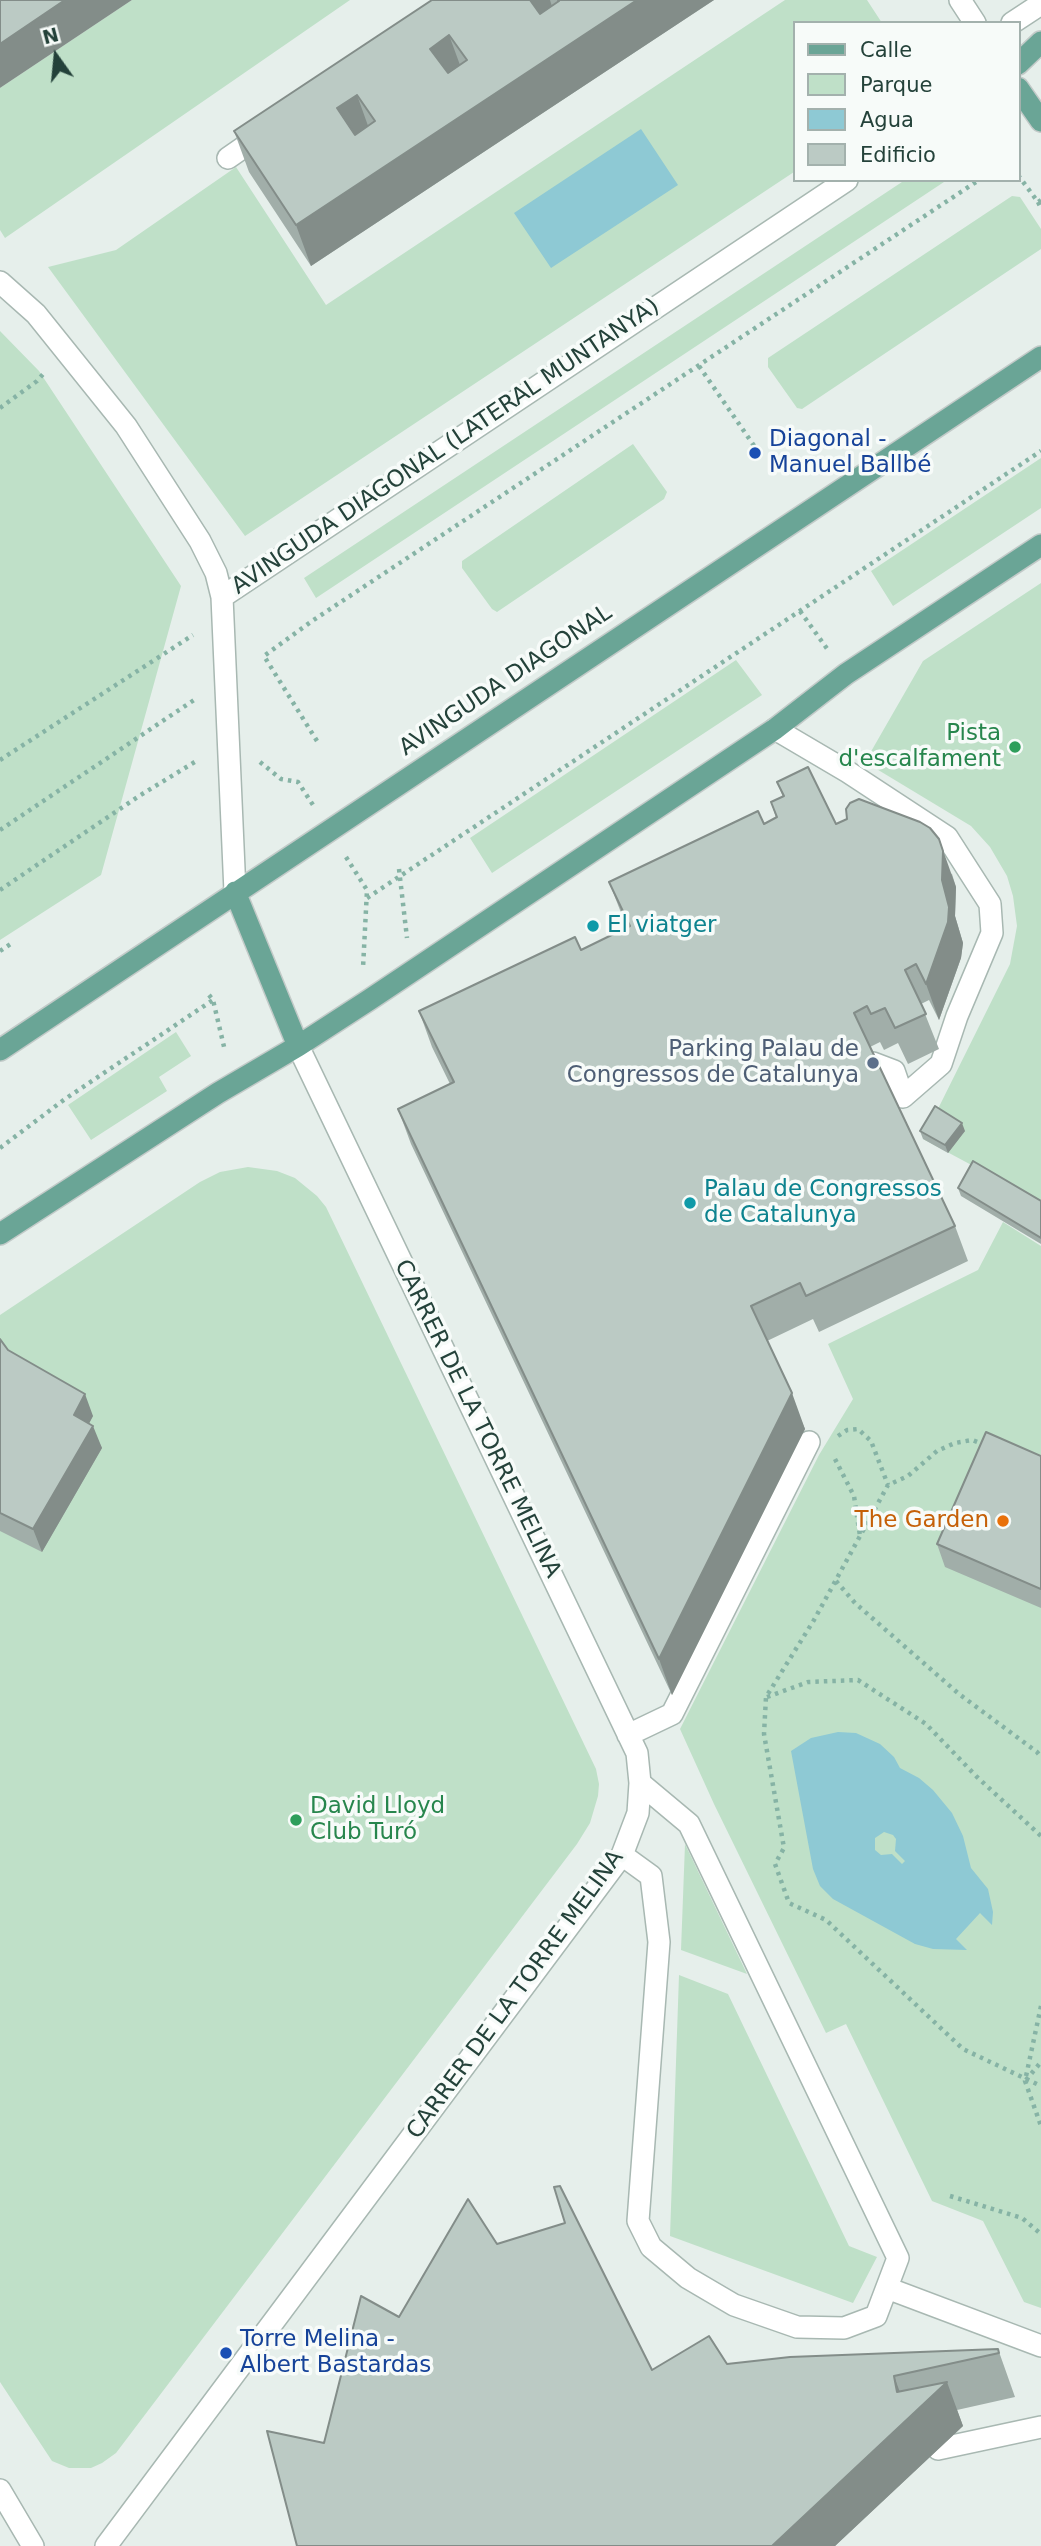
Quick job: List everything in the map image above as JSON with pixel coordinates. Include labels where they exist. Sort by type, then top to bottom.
[{"type":"main road","points":[[1020,62],[1041,42]]},
{"type":"main road","points":[[1020,91],[1041,121]]},
{"type":"main road","name":"AVINGUDA DIAGONAL","points":[[0,1050],[1041,357]]},
{"type":"main road","points":[[0,1234],[218,1093],[298,1046],[775,729],[846,674],[1041,545]]},
{"type":"main road","points":[[235,892],[298,1046]]},
{"type":"street","points":[[960,0],[974,21]]},
{"type":"street","points":[[1015,21],[1041,4]]},
{"type":"street","points":[[228,158],[286,118]]},
{"type":"street","name":"AVINGUDA DIAGONAL (LATERAL MUNTANYA)","points":[[235,892],[222,597],[845,182]]},
{"type":"street","points":[[0,282],[36,314],[126,426],[200,541],[216,573],[222,597]]},
{"type":"street","points":[[775,729],[848,772],[947,837],[990,904],[992,933],[957,1016],[941,1064],[902,1097],[894,1071],[873,1063]]},
{"type":"street","name":"CARRER DE LA TORRE MELINA","points":[[106,2546],[622,1855],[638,1813],[640,1783],[637,1753],[298,1046]]},
{"type":"street","points":[[628,1735],[672,1714],[809,1442]]},
{"type":"street","points":[[622,1855],[651,1876],[659,1942],[638,2221],[651,2247],[688,2278],[734,2305],[797,2327],[844,2328],[876,2316],[898,2258],[689,1824],[640,1783]]},
{"type":"street","points":[[887,2288],[1041,2346]]},
{"type":"street","points":[[938,2449],[1041,2427]]},
{"type":"street","points":[[0,2490],[33,2546]]},
{"type":"path","points":[[1020,177],[1039,201],[1041,208]]},
{"type":"path","points":[[317,741],[264,656],[312,621],[976,182]]},
{"type":"path","points":[[699,366],[757,450]]},
{"type":"path","points":[[0,408],[37,381]]},
{"type":"path","points":[[367,899],[1041,451]]},
{"type":"path","points":[[800,611],[831,656]]},
{"type":"path","points":[[0,761],[197,632]]},
{"type":"path","points":[[0,830],[198,696]]},
{"type":"path","points":[[256,752],[260,762],[268,770],[281,779],[298,782]]},
{"type":"path","points":[[0,890],[139,796],[199,760]]},
{"type":"path","points":[[399,869],[408,946]]},
{"type":"path","points":[[363,976],[367,890]]},
{"type":"path","points":[[0,951],[12,943]]},
{"type":"path","points":[[0,1148],[65,1099],[211,998],[225,1053]]},
{"type":"path","points":[[835,1438],[847,1430],[858,1429],[871,1441],[888,1485]]},
{"type":"path","points":[[995,1449],[972,1440],[955,1443],[937,1451],[908,1476],[888,1485],[836,1581],[766,1697],[764,1734],[784,1848],[775,1864],[789,1903],[826,1920],[963,2049],[1025,2081],[1041,2086]]},
{"type":"path","points":[[832,1449],[834,1459],[854,1496],[860,1537]]},
{"type":"path","points":[[836,1581],[855,1603],[959,1694],[1041,1757]]},
{"type":"path","points":[[766,1697],[808,1682],[858,1680],[926,1724],[977,1777],[1041,1836]]},
{"type":"path","points":[[1041,2006],[1025,2081],[1041,2126]]},
{"type":"path","points":[[1025,2081],[1041,2062]]},
{"type":"path","points":[[950,2196],[1022,2218],[1041,2234]]},
{"type":"green space","points":[[132,0],[350,0],[5,238],[0,230],[0,88]]},
{"type":"green space","points":[[785,0],[867,0],[881,21],[792,21],[792,173],[245,536],[48,267],[116,250],[236,167],[326,305]]},
{"type":"green space","points":[[902,182],[944,182],[316,598],[304,578]]},
{"type":"green space","points":[[1012,196],[1020,197],[1041,229],[1041,249],[802,409],[797,408],[768,367],[768,358]]},
{"type":"green space","points":[[0,331],[39,371],[181,586],[101,875],[0,940]]},
{"type":"green space","points":[[633,444],[667,492],[664,499],[497,612],[492,609],[462,568],[462,561]]},
{"type":"green space","points":[[1041,458],[1041,508],[893,606],[871,571]]},
{"type":"green space","points":[[1041,583],[1041,1240],[977,1168],[923,1139],[1010,964],[1017,926],[1007,876],[990,847],[971,826],[865,762],[923,661]]},
{"type":"green space","points":[[736,660],[762,695],[492,873],[470,838]]},
{"type":"green space","points":[[176,1032],[191,1056],[159,1077],[167,1091],[91,1140],[68,1105]]},
{"type":"green space","name":"David Lloyd Club Turó","points":[[248,1167],[277,1171],[295,1178],[326,1207],[596,1769],[598,1796],[590,1823],[577,1844],[116,2453],[91,2468],[69,2468],[52,2461],[0,2382],[0,1315],[200,1182],[220,1172]]},
{"type":"green space","points":[[1003,1222],[1041,1246],[1041,2308],[1024,2302],[983,2221],[932,2201],[846,2024],[826,2033],[680,1729],[819,1455],[853,1399],[828,1344],[978,1270]]},
{"type":"green space","points":[[685,1844],[747,1974],[681,1950]]},
{"type":"green space","points":[[679,1975],[728,1994],[849,2246],[877,2257],[853,2303],[670,2236]]},
{"type":"water","points":[[641,129],[678,185],[551,268],[514,213]]},
{"type":"water","points":[[838,1732],[856,1733],[880,1744],[894,1757],[900,1768],[919,1778],[933,1790],[952,1813],[963,1836],[971,1868],[988,1889],[993,1912],[992,1925],[980,1913],[956,1939],[967,1950],[933,1949],[915,1944],[833,1899],[820,1886],[813,1869],[791,1751],[811,1738]],"holes":[[[884,1832],[896,1839],[895,1851],[905,1861],[902,1864],[892,1854],[881,1855],[875,1850],[875,1838]]]},
{"type":"building","points":[[0,0],[65,0],[0,44]]},
{"type":"building","points":[[432,0],[530,0],[540,14],[558,0],[637,0],[296,225],[234,131]],"holes":[[[449,35],[467,60],[448,73],[430,49]],[[357,95],[375,121],[355,135],[337,108]]]},
{"type":"building","name":"Palau de Congressos de Catalunya","points":[[808,767],[836,824],[847,819],[846,809],[850,803],[859,799],[930,828],[939,839],[943,851],[942,880],[949,907],[948,922],[926,984],[916,964],[905,970],[926,1014],[895,1028],[885,1008],[871,1014],[867,1006],[854,1013],[955,1226],[806,1296],[800,1283],[751,1306],[792,1393],[659,1659],[398,1109],[454,1082],[419,1011],[575,937],[581,950],[630,926],[609,882],[758,811],[764,824],[777,817],[771,802],[784,796],[777,782]]},
{"type":"building","points":[[935,1106],[962,1123],[945,1145],[920,1131]]},
{"type":"building","points":[[973,1161],[1041,1201],[1041,1238],[958,1188]]},
{"type":"building","points":[[0,1339],[8,1350],[85,1394],[74,1415],[93,1426],[33,1529],[0,1513]]},
{"type":"building","name":"The Garden","points":[[986,1432],[1041,1456],[1041,1589],[937,1544]]},
{"type":"building","points":[[560,2186],[652,2370],[709,2336],[727,2364],[790,2357],[998,2349],[999,2353],[894,2376],[897,2392],[947,2382],[772,2546],[297,2546],[267,2431],[324,2443],[361,2296],[399,2317],[468,2199],[497,2244],[565,2223],[554,2187]]},
{"type":"place","name":"Diagonal - Manuel Ballbé","points":[[755,453]]},
{"type":"place","name":"Pista d'escalfament","points":[[1015,747]]},
{"type":"place","name":"El viatger","points":[[593,926]]},
{"type":"place","name":"Parking Palau de Congressos de Catalunya","points":[[873,1063]]},
{"type":"place","name":"Palau de Congressos de Catalunya","points":[[690,1203]]},
{"type":"place","name":"The Garden","points":[[1003,1521]]},
{"type":"place","name":"David Lloyd Club Turó","points":[[296,1820]]},
{"type":"place","name":"Torre Melina - Albert Bastardas","points":[[226,2353]]}]
